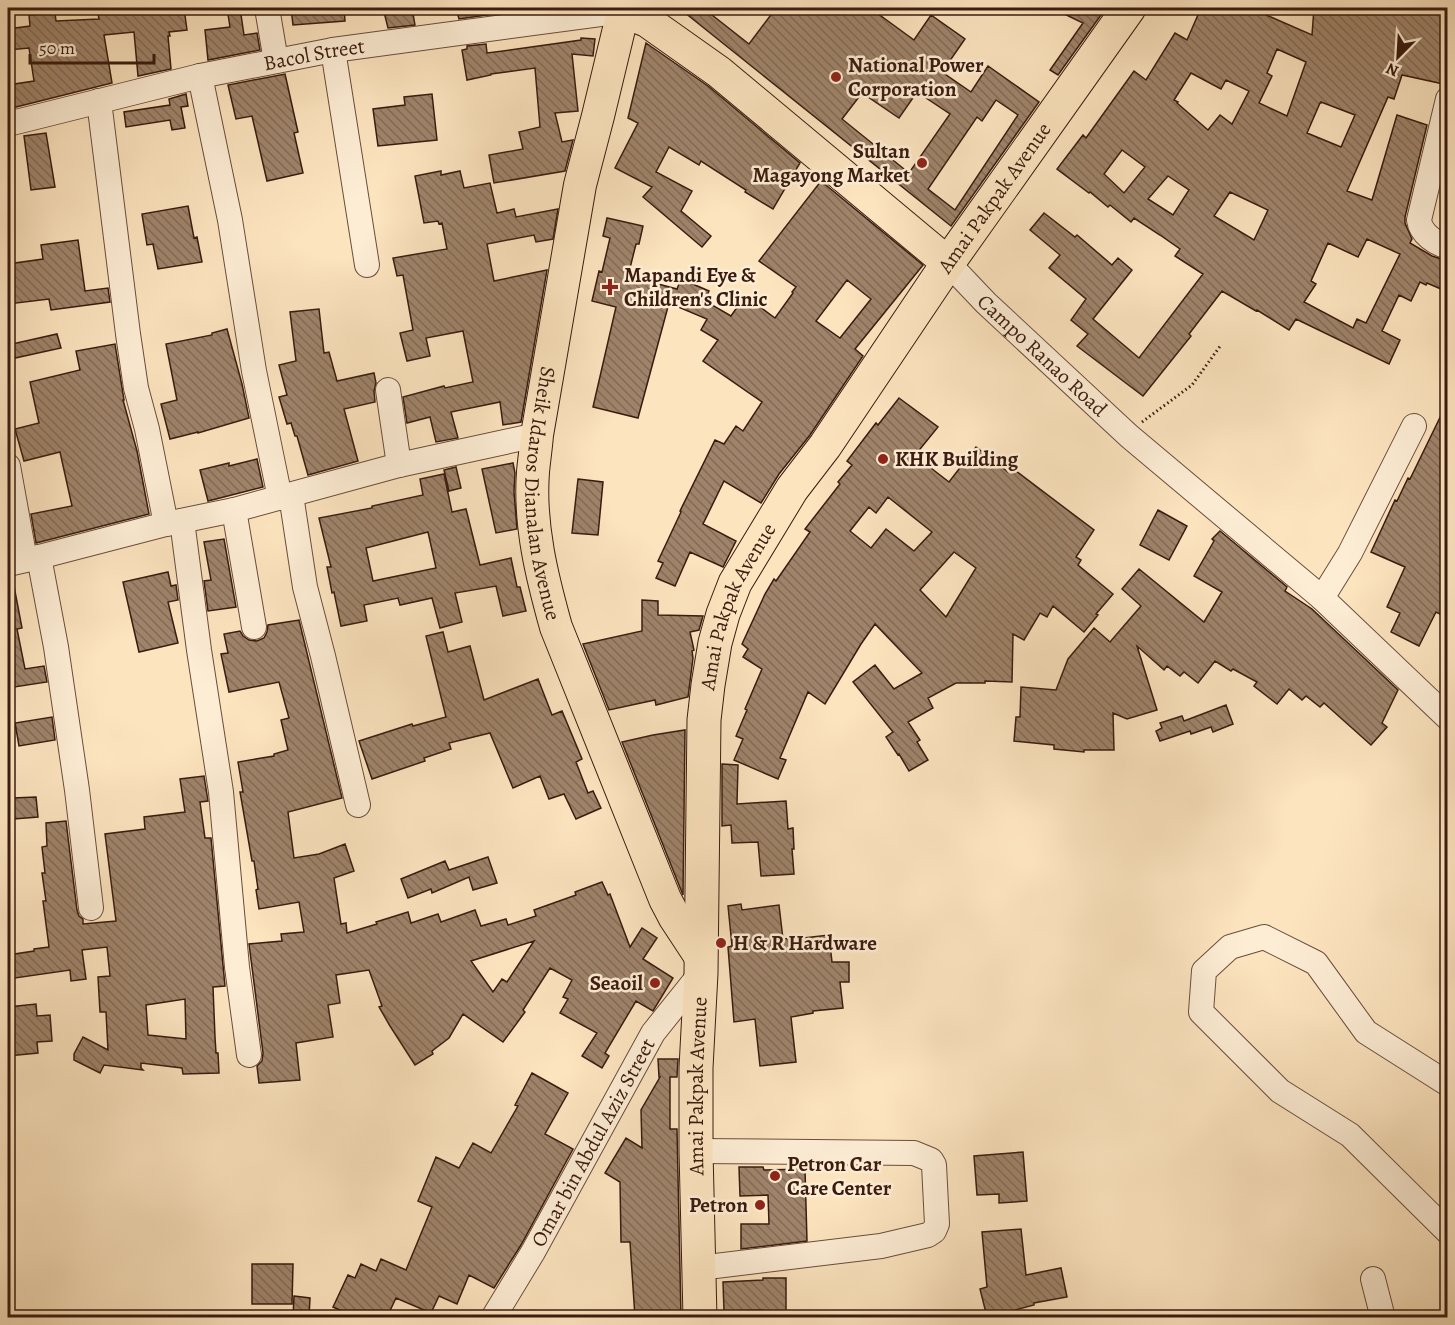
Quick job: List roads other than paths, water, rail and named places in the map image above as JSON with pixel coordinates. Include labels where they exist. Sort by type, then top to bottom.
[{"type":"highway","name":"Amai Pakpak Avenue","points":[[700,1317],[696,1068],[701,964],[704,720],[715,643],[723,614],[735,583],[792,489],[825,446],[948,263],[1129,8]]},
{"type":"main road","name":"Campo Ranao Road","points":[[623,9],[647,21],[719,72],[948,263]]},
{"type":"main road","name":"Sheik Idaros Dianalan Avenue","points":[[623,9],[580,185],[537,435],[533,474],[533,514],[543,581],[556,627],[665,899],[701,964]]},
{"type":"street","points":[[267,8],[276,61]]},
{"type":"street","name":"Bacol Street","points":[[8,124],[200,76],[333,50],[623,9]]},
{"type":"street","points":[[333,50],[367,265]]},
{"type":"street","points":[[200,76],[230,220],[254,371],[358,805]]},
{"type":"street","points":[[1448,99],[1419,220],[1420,227],[1426,234],[1439,244],[1448,247]]},
{"type":"street","points":[[99,101],[136,388],[174,522],[199,650],[221,792],[237,967],[249,1055]]},
{"type":"street","name":"Campo Ranao Road","points":[[948,263],[986,303],[1129,436],[1322,598],[1448,718]]},
{"type":"street","points":[[388,390],[399,465]]},
{"type":"street","points":[[1322,598],[1350,553],[1414,426]]},
{"type":"street","points":[[24,560],[174,522],[234,510],[399,465],[537,435]]},
{"type":"street","points":[[8,466],[24,560],[56,647],[77,790],[91,908]]},
{"type":"street","points":[[234,510],[254,627]]},
{"type":"street","points":[[1448,1084],[1366,1032],[1316,963],[1264,937],[1230,947],[1204,970],[1201,1012],[1280,1091],[1350,1135],[1448,1232]]},
{"type":"street","name":"Omar bin Abdul Aziz Street","points":[[494,1317],[533,1252],[653,1033],[701,964]]},
{"type":"street","points":[[696,1151],[914,1153],[931,1160],[934,1165],[937,1224],[934,1231],[928,1235],[881,1246],[699,1268]]},
{"type":"street","points":[[1373,1279],[1383,1317]]},
{"type":"place","name":"National Power Corporation","points":[[836,77]]},
{"type":"place","name":"Sultan Magayong Market","points":[[922,163]]},
{"type":"place","name":"Mapandi Eye & Children's Clinic","points":[[610,287]]},
{"type":"place","name":"KHK Building","points":[[883,459]]},
{"type":"place","name":"H & R Hardware","points":[[721,943]]},
{"type":"place","name":"Seaoil","points":[[655,983]]},
{"type":"place","name":"Petron Car Care Center","points":[[775,1176]]},
{"type":"place","name":"Petron","points":[[760,1205]]}]
